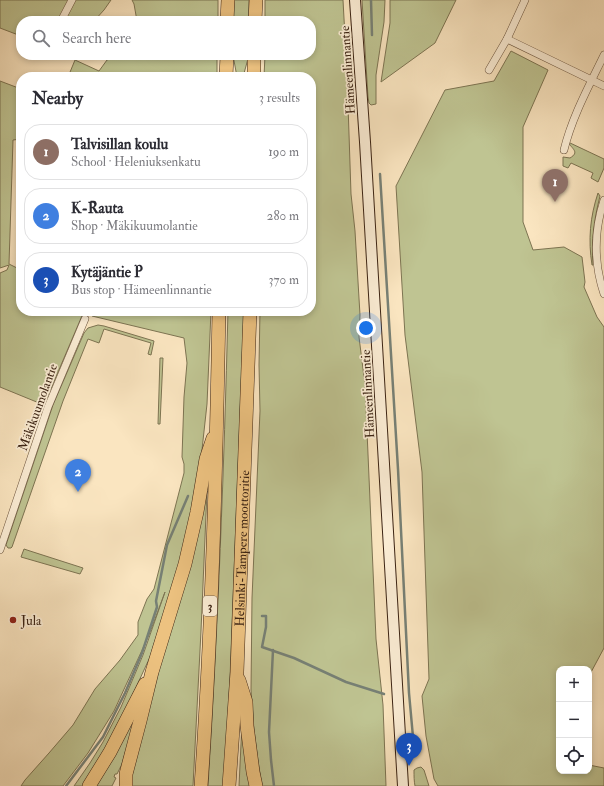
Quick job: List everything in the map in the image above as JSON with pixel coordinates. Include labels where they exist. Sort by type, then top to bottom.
[{"type":"highway","points":[[227,16],[228,0]]},
{"type":"highway","points":[[255,16],[256,0]]},
{"type":"highway","points":[[226,72],[227,60]]},
{"type":"highway","points":[[254,60],[254,72]]},
{"type":"highway","name":"3","points":[[201,786],[206,711],[216,469],[219,316]]},
{"type":"highway","name":"Helsinki-Tampere moottoritie","points":[[230,786],[237,672],[250,316]]},
{"type":"highway","points":[[126,786],[126,774],[152,672],[185,564],[197,512],[206,459],[217,427]]},
{"type":"highway","points":[[89,786],[110,752],[152,672]]},
{"type":"highway","points":[[237,672],[246,702],[247,726],[256,786]]},
{"type":"main road","name":"Hämeenlinnantie","points":[[355,0],[403,786]]},
{"type":"street","points":[[64,16],[72,0]]},
{"type":"street","points":[[489,70],[507,40],[525,0]]},
{"type":"street","points":[[507,40],[604,86]]},
{"type":"street","points":[[564,150],[572,122],[604,55]]},
{"type":"street","points":[[604,200],[599,219],[596,247],[599,272],[604,294]]},
{"type":"street","name":"Mäkikuumolantie","points":[[0,550],[48,407],[85,319]]},
{"type":"green space","points":[[0,0],[111,0],[99,16],[16,16],[16,34],[0,28]]},
{"type":"green space","points":[[132,0],[218,0],[218,16],[136,16]]},
{"type":"green space","points":[[234,0],[249,0],[249,16],[233,16]]},
{"type":"green space","points":[[265,0],[343,0],[351,194],[355,231],[360,315],[359,337],[365,385],[376,639],[383,705],[386,786],[262,786],[258,761],[251,690],[252,598],[260,411],[260,316],[316,316],[316,72],[264,72],[265,60],[316,60],[316,16],[265,16]]},
{"type":"green space","points":[[362,0],[385,0],[384,22],[376,75],[376,104],[371,105],[368,97]]},
{"type":"green space","points":[[390,0],[456,0],[435,43],[381,82],[390,23]]},
{"type":"green space","points":[[511,51],[548,70],[523,127],[523,222],[533,250],[564,247],[582,257],[585,282],[584,287],[597,317],[604,327],[604,648],[592,670],[592,666],[556,666],[556,774],[592,774],[592,766],[604,768],[604,786],[438,786],[434,779],[426,736],[422,696],[429,679],[422,472],[405,335],[396,186],[445,90],[494,81]]},
{"type":"green space","points":[[75,60],[99,71],[107,60],[217,60],[217,72],[70,72]]},
{"type":"green space","points":[[234,60],[248,60],[244,72],[236,72]]},
{"type":"green space","points":[[0,81],[16,87],[16,140],[13,140],[9,264],[16,268],[16,316],[82,316],[44,405],[0,387],[0,273],[7,270],[9,265],[0,268]]},
{"type":"green space","points":[[568,142],[604,159],[604,168],[598,182],[591,178],[593,173],[571,163],[568,168],[563,166],[563,157],[570,158],[575,152]]},
{"type":"green space","points":[[598,193],[600,196],[596,213],[592,247],[592,265],[590,229]]},
{"type":"green space","points":[[92,316],[211,316],[207,404],[199,477],[187,541],[150,657],[126,709],[85,786],[74,786],[103,742],[121,707],[143,655],[165,592],[149,635],[114,711],[88,753],[63,786],[21,786],[73,725],[95,689],[120,660],[138,635],[138,622],[147,599],[154,589],[184,473],[182,457],[187,363],[184,338]]},
{"type":"green space","points":[[228,316],[244,316],[230,678],[224,786],[208,786],[215,667],[225,430]]},
{"type":"green space","points":[[98,325],[154,341],[151,355],[148,354],[151,343],[104,329],[99,343],[88,339],[63,401],[12,547],[8,548],[6,545],[53,405],[84,333],[88,328]]},
{"type":"green space","points":[[160,358],[163,358],[160,424],[158,424]]},
{"type":"green space","points":[[207,491],[193,786],[130,786],[137,751]]},
{"type":"green space","points":[[24,549],[83,568],[80,574],[21,557]]},
{"type":"green space","points":[[138,709],[122,764],[117,774],[115,774],[114,777],[116,778],[112,786],[95,786]]},
{"type":"green space","points":[[242,723],[253,786],[239,786]]},
{"type":"green space","points":[[421,767],[424,770],[429,786],[415,786],[414,770]]},
{"type":"waterway","points":[[371,0],[372,35]]},
{"type":"waterway","points":[[380,174],[398,469],[409,693],[414,748]]},
{"type":"waterway","points":[[66,786],[103,737],[125,693],[142,653],[157,607],[156,601],[167,545],[188,496]]},
{"type":"waterway","points":[[262,616],[266,616],[266,627],[262,647],[294,658],[346,682],[384,694]]},
{"type":"waterway","points":[[273,650],[269,732],[274,786]]},
{"type":"place","name":"Talvisillan koulu","points":[[555,202]]},
{"type":"place","name":"K-Rauta","points":[[78,492]]},
{"type":"place","name":"Jula","points":[[13,620]]},
{"type":"place","name":"Kytäjäntie P","points":[[409,766]]}]
